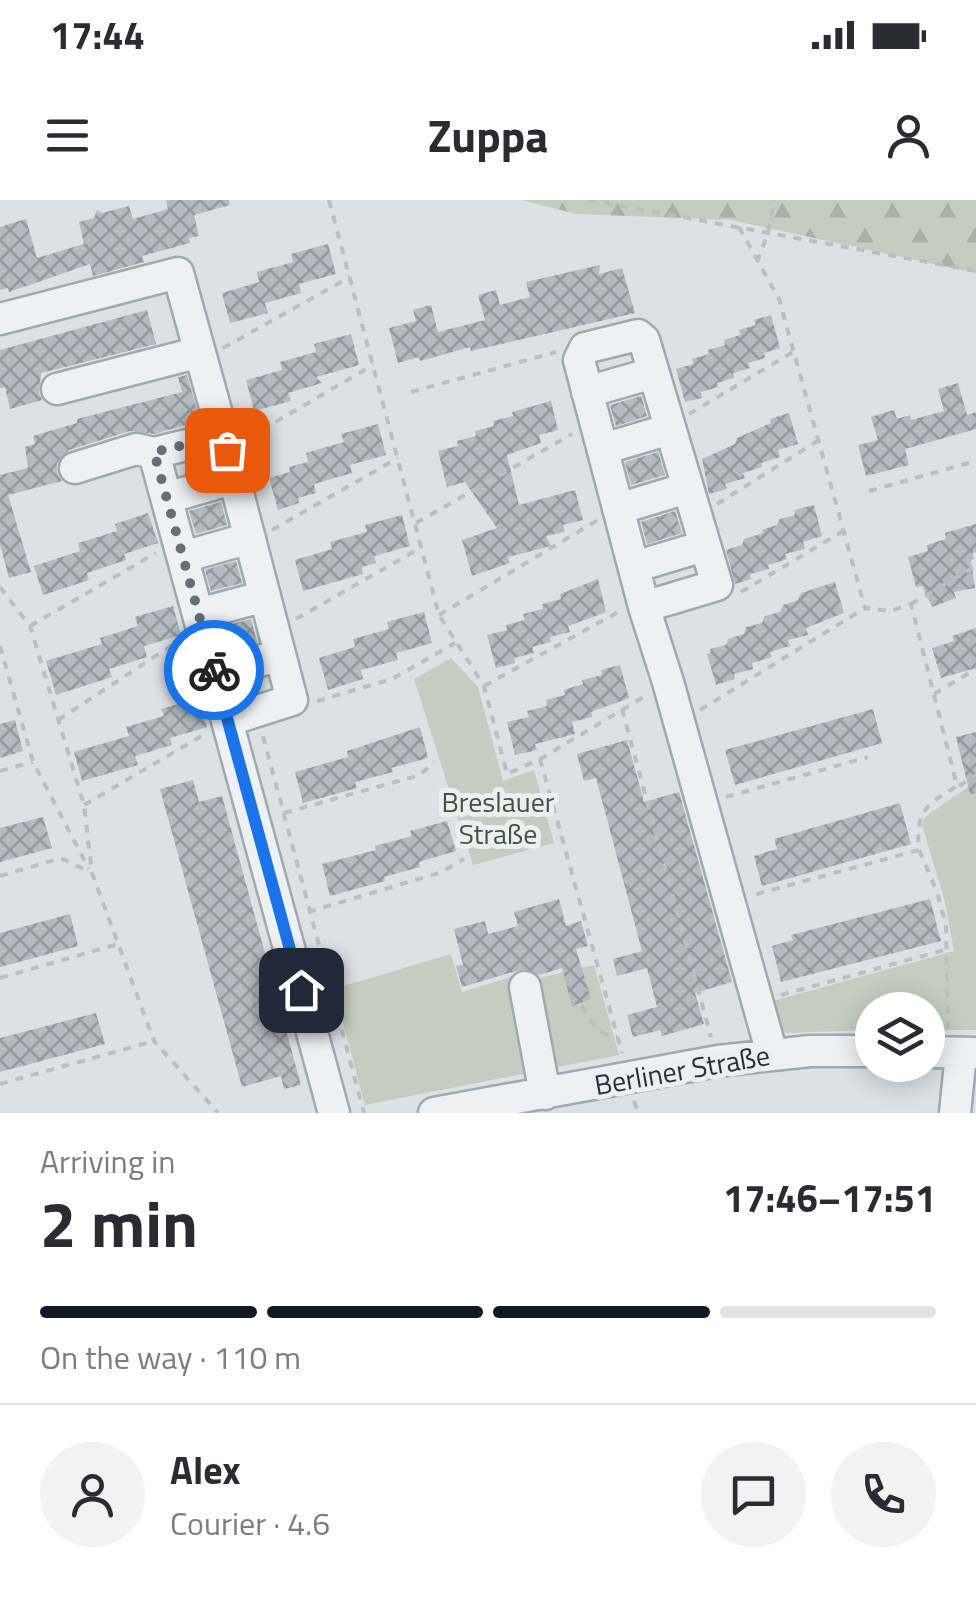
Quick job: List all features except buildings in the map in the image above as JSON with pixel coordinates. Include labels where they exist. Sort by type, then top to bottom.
[{"type":"street","points":[[0,319],[178,273],[292,700],[243,715]]},
{"type":"street","points":[[643,603],[716,584],[644,340],[638,335],[582,350],[578,360],[643,603],[772,1054]]},
{"type":"street","points":[[57,389],[200,352]]},
{"type":"street","points":[[586,392],[653,373]]},
{"type":"street","points":[[599,436],[669,428]]},
{"type":"street","points":[[75,468],[136,450],[228,455]]},
{"type":"street","points":[[154,452],[215,674],[243,715],[296,916],[334,1113]]},
{"type":"street","points":[[166,498],[228,455]]},
{"type":"street","points":[[618,509],[696,517]]},
{"type":"street","points":[[634,567],[696,517]]},
{"type":"street","points":[[181,548],[250,538]]},
{"type":"street","points":[[200,620],[265,596]]},
{"type":"street","points":[[215,674],[278,643]]},
{"type":"street","points":[[525,987],[545,1094]]},
{"type":"street","name":"Berliner Straße","points":[[434,1113],[772,1054],[855,1052]]},
{"type":"street","points":[[953,1052],[955,1113]]},
{"type":"path","points":[[329,200],[440,615],[484,686],[506,774],[540,759],[668,682]]},
{"type":"path","points":[[589,200],[976,271]]},
{"type":"path","points":[[758,262],[774,200]]},
{"type":"path","points":[[739,226],[779,299],[865,608]]},
{"type":"path","points":[[200,352],[220,350],[350,277]]},
{"type":"path","points":[[411,392],[560,351],[582,350]]},
{"type":"path","points":[[669,428],[794,351]]},
{"type":"path","points":[[228,455],[373,366]]},
{"type":"path","points":[[416,523],[599,436]]},
{"type":"path","points":[[696,517],[819,440]]},
{"type":"path","points":[[250,538],[266,534],[398,458]]},
{"type":"path","points":[[869,491],[976,462]]},
{"type":"path","points":[[440,615],[618,509]]},
{"type":"path","points":[[716,584],[724,602],[845,530]]},
{"type":"path","points":[[278,643],[422,547]]},
{"type":"path","points":[[30,626],[181,548]]},
{"type":"path","points":[[679,723],[865,608],[890,610],[911,604],[976,566]]},
{"type":"path","points":[[0,587],[30,626],[84,805],[92,874]]},
{"type":"path","points":[[484,686],[643,603]]},
{"type":"path","points":[[911,604],[957,786]]},
{"type":"path","points":[[58,720],[200,620]]},
{"type":"path","points":[[292,700],[322,701],[392,678],[455,643]]},
{"type":"path","points":[[0,646],[33,762],[92,874],[154,1041],[218,1113]]},
{"type":"path","points":[[934,694],[976,668]]},
{"type":"path","points":[[622,709],[718,1062]]},
{"type":"path","points":[[84,805],[243,715],[296,916],[364,1113]]},
{"type":"path","points":[[702,804],[868,756]]},
{"type":"path","points":[[540,759],[628,1079]]},
{"type":"path","points":[[0,771],[33,762]]},
{"type":"path","points":[[270,818],[420,775],[434,762]]},
{"type":"path","points":[[953,1052],[944,909],[919,850],[918,824],[925,808],[976,776]]},
{"type":"path","points":[[730,902],[919,850]]},
{"type":"path","points":[[0,876],[61,858],[92,874]]},
{"type":"path","points":[[296,916],[442,872],[464,859]]},
{"type":"path","points":[[0,978],[118,944]]},
{"type":"path","points":[[757,1001],[948,950]]},
{"type":"path","points":[[582,1006],[592,1024],[610,1037],[618,1037]]},
{"type":"path","points":[[0,1084],[154,1041]]},
{"type":"green space","points":[[521,200],[976,200],[976,273],[731,220],[577,214]]},
{"type":"green space","name":"Breslauer Straße","points":[[451,658],[478,687],[503,781],[534,770],[554,843],[473,865],[414,679]]},
{"type":"green space","points":[[976,781],[976,1030],[945,1030],[945,992],[855,992],[855,1031],[781,1030],[773,1001],[954,951],[945,902],[922,825],[925,817]]},
{"type":"green space","points":[[451,954],[462,992],[514,976],[517,983],[594,965],[619,1055],[365,1105],[334,989]]},
{"type":"way so far","points":[[214,670],[154,452],[223,436],[227,450]]},
{"type":"route","points":[[214,670],[301,990]]}]
